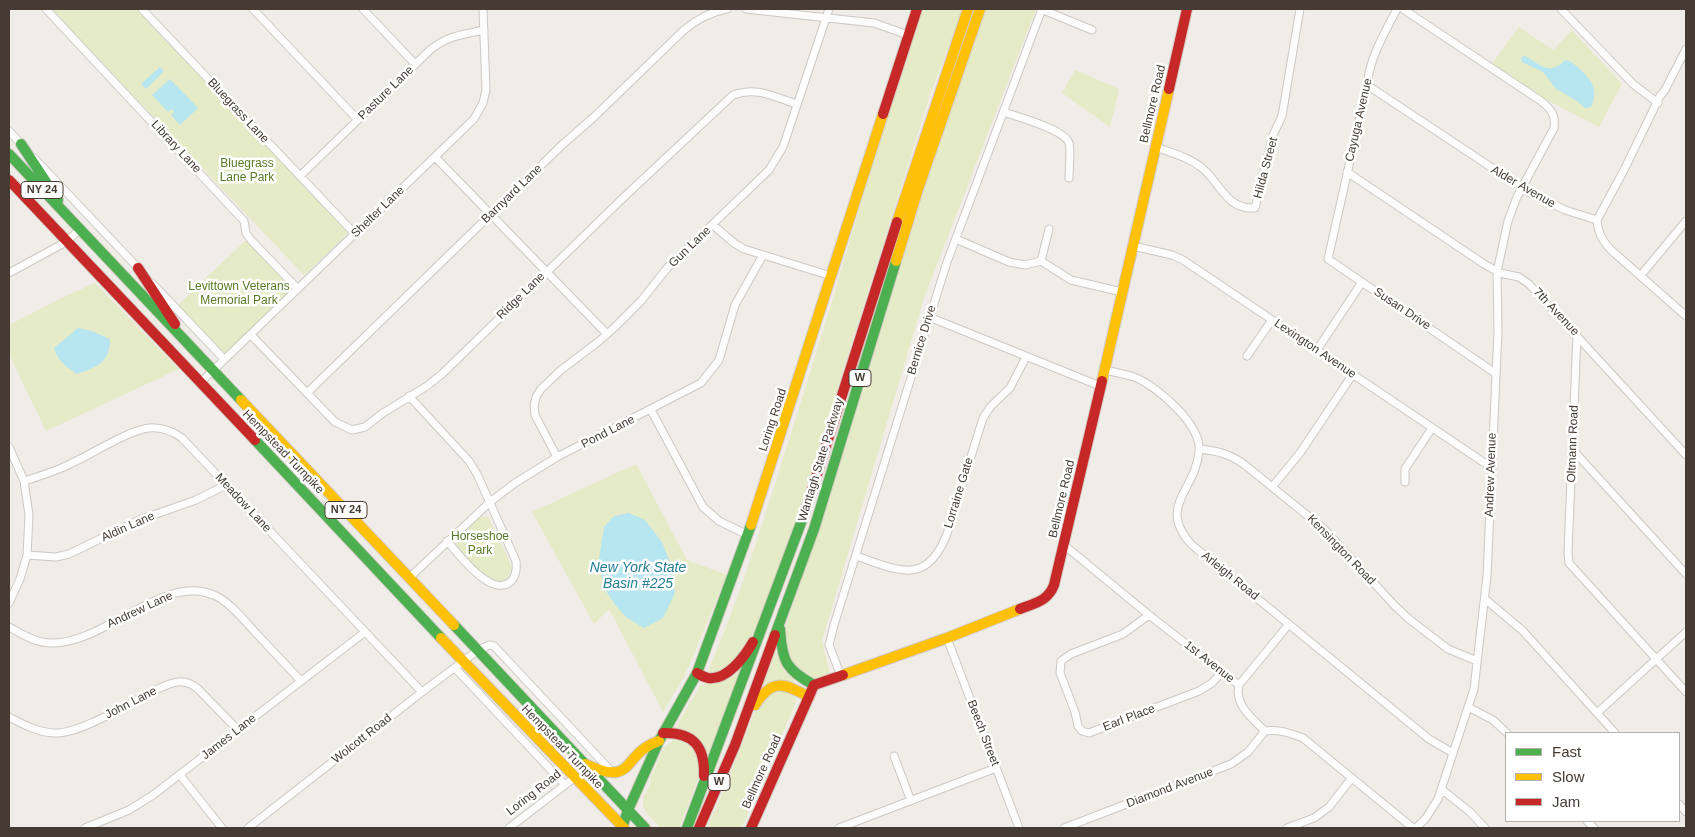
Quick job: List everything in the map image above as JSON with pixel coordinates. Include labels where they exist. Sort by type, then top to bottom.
[{"type":"main road","name":"Loring Road","points":[[623,828],[628,810],[661,737],[697,673],[748,535],[783,432],[831,276],[918,9]]},
{"type":"main road","name":"Wantagh State Parkway","points":[[687,828],[703,790],[804,517],[898,217],[968,9]]},
{"type":"main road","name":"Wantagh State Parkway","points":[[699,828],[735,745],[814,529],[918,189],[980,9]]},
{"type":"main road","name":"Bellmore Road","points":[[752,828],[814,685],[947,638],[1045,599],[1051,593],[1064,545],[1187,9]]},
{"type":"main road","points":[[21,144],[78,227]]},
{"type":"main road","name":"Hempstead Turnpike","points":[[9,154],[645,828]]},
{"type":"main road","name":"Hempstead Turnpike","points":[[9,180],[349,539],[459,665],[623,828]]},
{"type":"main road","points":[[138,268],[191,347]]},
{"type":"main road","points":[[697,673],[706,678],[711,678],[720,676],[734,666],[748,651],[768,616]]},
{"type":"main road","points":[[780,624],[781,651],[786,665],[796,676],[814,685]]},
{"type":"main road","points":[[735,745],[760,695],[772,685],[779,683],[790,685],[809,697]]},
{"type":"main road","points":[[582,763],[606,774],[613,773],[626,768],[648,743],[673,732],[686,736],[699,748],[705,760],[703,790]]},
{"type":"street","name":"Library Lane","points":[[46,9],[244,221],[246,233],[251,240],[298,289]]},
{"type":"street","name":"Bluegrass Lane","points":[[142,9],[355,234]]},
{"type":"street","points":[[253,9],[358,120]]},
{"type":"street","points":[[362,9],[415,64]]},
{"type":"street","name":"Shelter Lane","points":[[200,383],[474,119],[483,103],[487,82],[483,9]]},
{"type":"street","name":"Barnyard Lane","points":[[307,393],[684,30],[698,19],[715,11],[727,9]]},
{"type":"street","points":[[746,9],[874,23],[908,35]]},
{"type":"street","name":"Gun Lane","points":[[557,457],[535,415],[536,397],[541,389],[560,370],[598,342],[641,301],[668,267],[713,225],[776,160],[783,147],[829,9]]},
{"type":"street","points":[[1041,9],[1092,30]]},
{"type":"street","name":"Bernice Drive","points":[[841,676],[830,645],[834,625],[929,317],[1041,9]]},
{"type":"street","name":"Hilda Street","points":[[1156,147],[1187,158],[1201,167],[1226,197],[1245,209],[1255,208],[1274,135],[1282,116],[1300,9]]},
{"type":"street","name":"Cayuga Avenue","points":[[1332,235],[1376,51],[1397,9]]},
{"type":"street","name":"Andrew Avenue","points":[[1403,9],[1541,101],[1552,111],[1555,121],[1554,128],[1517,197],[1508,221],[1497,272],[1498,332],[1485,599],[1474,689],[1438,799],[1426,818],[1415,828]]},
{"type":"street","points":[[1561,9],[1632,84],[1658,103]]},
{"type":"street","name":"Pasture Lane","points":[[300,176],[442,40],[484,30]]},
{"type":"street","points":[[1686,49],[1683,65],[1658,103],[1597,220],[1601,238],[1611,250],[1686,316]]},
{"type":"street","name":"Alder Avenue","points":[[1367,85],[1507,180],[1565,210],[1597,220]]},
{"type":"street","name":"Ridge Lane","points":[[251,335],[335,422],[352,430],[365,427],[442,374],[717,108],[733,96],[744,91],[756,91],[797,104]]},
{"type":"street","points":[[1003,112],[1065,137],[1070,147],[1069,178]]},
{"type":"street","points":[[9,131],[224,360]]},
{"type":"street","points":[[435,157],[606,334]]},
{"type":"street","name":"7th Avenue","points":[[1347,172],[1497,272],[1519,277],[1529,284],[1686,455]]},
{"type":"street","points":[[1641,275],[1686,221]]},
{"type":"street","points":[[713,225],[734,243],[763,255],[831,276]]},
{"type":"street","points":[[9,273],[66,242],[78,227]]},
{"type":"street","points":[[1041,261],[1049,229]]},
{"type":"street","name":"Susan Drive","points":[[1332,235],[1328,259],[1496,373]]},
{"type":"street","points":[[956,239],[1009,262],[1025,264],[1041,261],[1071,280],[1122,292]]},
{"type":"street","name":"Lexington Avenue","points":[[1133,246],[1172,255],[1183,260],[1492,468]]},
{"type":"street","name":"Pond Lane","points":[[409,578],[490,502],[515,483],[557,457],[701,383],[719,360],[735,305],[763,255]]},
{"type":"street","points":[[1316,350],[1362,282]]},
{"type":"street","points":[[929,317],[1100,386]]},
{"type":"street","points":[[1247,356],[1272,320]]},
{"type":"street","name":"Oltmann Road","points":[[1577,335],[1569,563],[1656,659]]},
{"type":"street","name":"Lorraine Gate","points":[[856,556],[902,570],[913,570],[927,565],[935,558],[941,550],[947,534],[983,418],[991,406],[1010,388],[1026,357]]},
{"type":"street","points":[[1104,370],[1134,377],[1142,381],[1178,410],[1193,427],[1200,449]]},
{"type":"street","points":[[1273,486],[1300,453],[1353,374]]},
{"type":"street","points":[[409,396],[469,461],[478,474],[516,561],[516,573],[510,582],[498,586],[486,581],[447,541]]},
{"type":"street","points":[[651,410],[703,507],[719,521],[748,535]]},
{"type":"street","name":"Meadow Lane","points":[[24,481],[69,465],[134,432],[148,428],[169,430],[182,438],[422,692]]},
{"type":"street","points":[[1405,482],[1405,469],[1432,428]]},
{"type":"street","points":[[9,447],[24,481],[29,515],[27,555],[20,580],[9,603]]},
{"type":"street","name":"Kensington Road","points":[[1200,449],[1221,452],[1238,459],[1324,529],[1395,606],[1409,618],[1448,650],[1477,661]]},
{"type":"street","name":"Arleigh Road","points":[[1200,449],[1194,473],[1178,503],[1177,519],[1183,535],[1192,545],[1429,739],[1453,753]]},
{"type":"street","points":[[1572,449],[1686,574]]},
{"type":"street","name":"Aldin Lane","points":[[27,555],[56,557],[69,554],[139,520],[196,500],[226,485]]},
{"type":"street","name":"1st Avenue","points":[[1064,545],[1149,615],[1239,685],[1237,694],[1241,704],[1265,731]]},
{"type":"street","name":"Andrew Lane","points":[[9,627],[40,641],[64,643],[82,638],[169,594],[185,590],[202,591],[217,597],[231,607],[301,681]]},
{"type":"street","points":[[1485,599],[1523,631],[1614,732]]},
{"type":"street","name":"Earl Place","points":[[1149,615],[1123,634],[1071,654],[1061,661],[1060,673],[1075,712],[1078,726],[1082,731],[1089,733],[1199,691],[1212,683],[1222,672]]},
{"type":"street","points":[[1239,685],[1289,624]]},
{"type":"street","name":"James Lane","points":[[85,828],[129,810],[153,795],[364,632]]},
{"type":"street","points":[[1597,713],[1686,632]]},
{"type":"street","name":"Beech Street","points":[[947,638],[1019,828]]},
{"type":"street","name":"Hempstead Turnpike","points":[[477,651],[490,645],[494,646],[613,773]]},
{"type":"street","name":"Wolcott Road","points":[[248,828],[477,651]]},
{"type":"street","points":[[1656,659],[1686,692]]},
{"type":"street","name":"Hempstead Turnpike","points":[[459,665],[565,785]]},
{"type":"street","name":"John Lane","points":[[9,717],[42,732],[68,732],[83,727],[167,684],[183,681],[192,684],[198,689],[238,730]]},
{"type":"street","points":[[1468,707],[1493,720],[1506,732]]},
{"type":"street","points":[[1265,731],[1289,732],[1302,738],[1351,779],[1415,828]]},
{"type":"street","name":"Diamond Avenue","points":[[1064,828],[1231,764],[1248,752],[1265,731]]},
{"type":"street","points":[[894,756],[911,801]]},
{"type":"street","points":[[839,828],[996,768]]},
{"type":"street","points":[[180,775],[222,828]]},
{"type":"street","name":"Loring Road","points":[[509,828],[574,778]]},
{"type":"street","points":[[1287,828],[1314,818],[1328,807],[1351,779]]},
{"type":"street","points":[[1441,789],[1470,812],[1485,828]]},
{"type":"green space","name":"Bluegrass Lane Park","points":[[51,9],[136,9],[349,233],[304,275]]},
{"type":"green space","points":[[921,9],[963,9],[930,95],[802,501],[765,607],[755,632],[739,655],[717,675],[708,674],[741,588],[769,503],[819,344],[911,34]]},
{"type":"green space","points":[[986,9],[1036,9],[924,298],[822,641],[830,674],[816,678],[806,677],[785,654],[783,634],[840,464],[925,187]]},
{"type":"green space","points":[[1519,27],[1553,50],[1572,30],[1622,84],[1599,127],[1543,98],[1491,65]]},
{"type":"green space","points":[[1075,70],[1119,89],[1110,127],[1062,93]]},
{"type":"green space","name":"Levittown Veterans Memorial Park","points":[[246,240],[294,289],[226,355],[178,305]]},
{"type":"green space","points":[[95,283],[179,369],[46,431],[9,354],[9,325]]},
{"type":"green space","points":[[636,464],[687,560],[727,575],[685,675],[663,712],[609,609],[594,624],[532,512]]},
{"type":"green space","name":"Horseshoe Park","points":[[481,516],[488,517],[512,567],[508,579],[503,581],[489,581],[455,544]]},
{"type":"green space","points":[[774,647],[785,672],[794,680],[792,683],[765,684],[763,682]]},
{"type":"green space","points":[[741,666],[744,667],[707,768],[677,728],[677,725],[700,686],[706,683],[716,684]]},
{"type":"green space","points":[[775,689],[794,694],[796,702],[742,828],[706,828],[718,804],[759,701]]},
{"type":"green space","points":[[673,740],[689,743],[702,763],[698,779],[679,828],[661,828],[646,812],[643,806],[643,798],[651,783],[651,777],[663,749]]},
{"type":"water","points":[[1524,56],[1546,68],[1556,66],[1566,60],[1573,63],[1588,77],[1593,86],[1594,96],[1591,107],[1585,108],[1556,89],[1543,72],[1522,62],[1521,58]]},
{"type":"water","points":[[160,67],[164,71],[146,89],[141,84]]},
{"type":"water","points":[[170,79],[198,108],[180,125],[171,115],[174,112],[172,109],[168,112],[152,95]]},
{"type":"water","points":[[78,328],[92,331],[110,339],[108,354],[105,359],[91,369],[77,374],[62,363],[54,348]]},
{"type":"water","name":"New York State Basin #225","points":[[629,513],[645,520],[662,542],[673,570],[675,593],[663,618],[644,628],[626,617],[616,606],[606,591],[598,565],[604,527],[614,516]]},
{"type":"traffic: fast","points":[[21,144],[58,200]]},
{"type":"traffic: fast","points":[[9,154],[241,400]]},
{"type":"traffic: fast","points":[[775,635],[814,529],[896,261]]},
{"type":"traffic: fast","points":[[255,440],[441,638]]},
{"type":"traffic: fast","points":[[687,828],[805,512]]},
{"type":"traffic: fast","points":[[622,828],[628,810],[659,741],[697,673],[751,525]]},
{"type":"traffic: fast","points":[[454,625],[645,828]]},
{"type":"traffic: fast","points":[[780,629],[782,649],[787,663],[797,674],[814,685]]},
{"type":"traffic: slow","points":[[897,222],[968,9]]},
{"type":"traffic: slow","points":[[896,261],[918,189],[980,9]]},
{"type":"traffic: slow","points":[[1102,381],[1169,89]]},
{"type":"traffic: slow","points":[[751,525],[883,114]]},
{"type":"traffic: slow","points":[[241,400],[454,625]]},
{"type":"traffic: slow","points":[[843,675],[947,638],[1020,609]]},
{"type":"traffic: slow","points":[[441,638],[624,828]]},
{"type":"traffic: slow","points":[[755,705],[767,690],[779,686],[785,686],[809,697]]},
{"type":"traffic: slow","points":[[585,764],[602,770],[621,771],[638,753],[659,741]]},
{"type":"traffic: jam","points":[[883,114],[917,9]]},
{"type":"traffic: jam","points":[[1169,89],[1187,9]]},
{"type":"traffic: jam","points":[[9,180],[255,440]]},
{"type":"traffic: jam","points":[[805,512],[897,222]]},
{"type":"traffic: jam","points":[[138,268],[175,324]]},
{"type":"traffic: jam","points":[[1020,609],[1045,598],[1054,585],[1102,381]]},
{"type":"traffic: jam","points":[[699,828],[735,745],[775,635]]},
{"type":"traffic: jam","points":[[697,673],[708,678],[722,676],[735,666],[753,642]]},
{"type":"traffic: jam","points":[[751,828],[814,685],[843,675]]},
{"type":"traffic: jam","points":[[663,733],[683,735],[696,743],[702,757],[704,776]]}]
